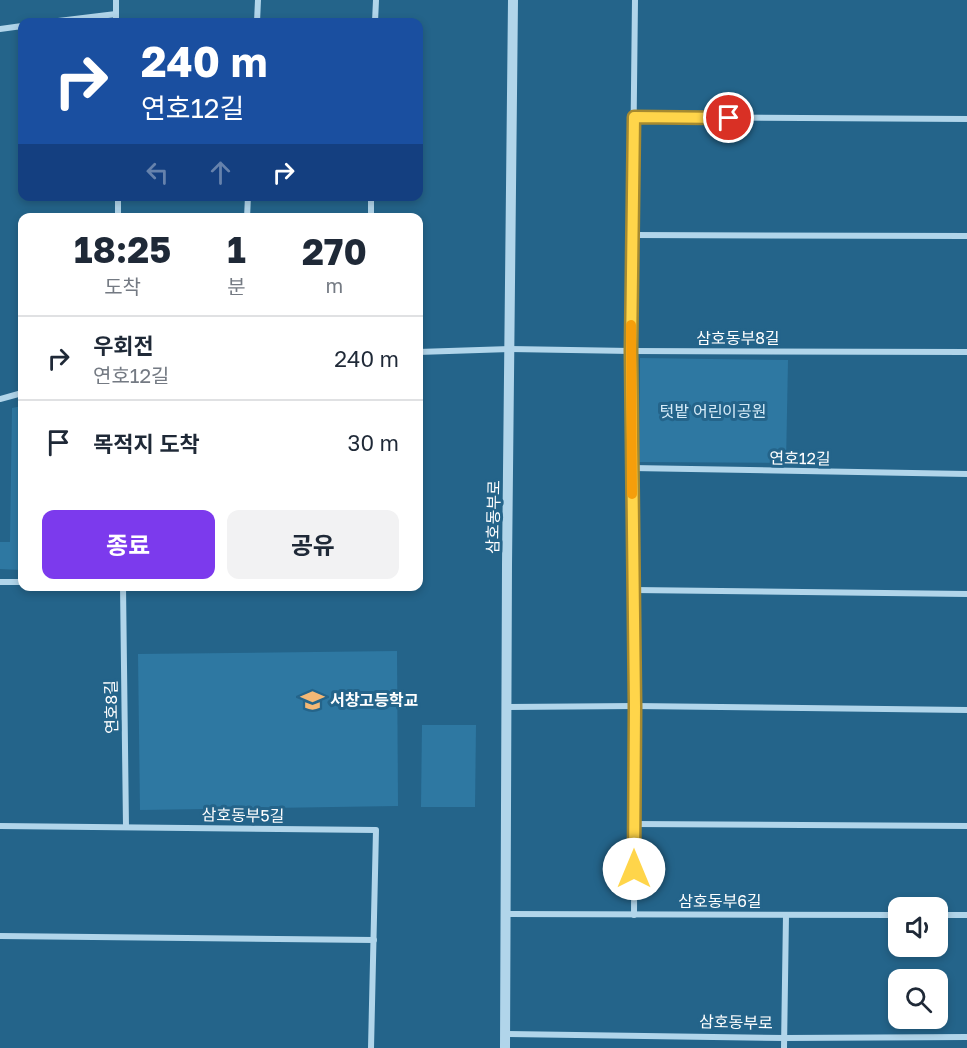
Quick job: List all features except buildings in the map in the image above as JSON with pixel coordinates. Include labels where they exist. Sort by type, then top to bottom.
[{"type":"street","points":[[116,0],[116,18]]},
{"type":"street","points":[[257,18],[258,0]]},
{"type":"street","points":[[375,18],[376,0]]},
{"type":"street","name":"삼호동부로","points":[[505,1048],[513,0]]},
{"type":"street","points":[[634,915],[635,706],[631,351],[635,0]]},
{"type":"street","points":[[83,18],[116,14]]},
{"type":"street","points":[[0,29],[18,27]]},
{"type":"street","points":[[634,117],[967,120]]},
{"type":"street","points":[[633,235],[967,236]]},
{"type":"street","name":"삼호동부8길","points":[[423,352],[510,350],[967,352]]},
{"type":"street","points":[[0,399],[18,394]]},
{"type":"street","name":"연호12길","points":[[632,468],[967,474]]},
{"type":"street","points":[[0,582],[18,582]]},
{"type":"street","points":[[634,590],[967,594]]},
{"type":"street","name":"연호8길","points":[[123,591],[126,827]]},
{"type":"street","points":[[507,707],[635,706],[967,710]]},
{"type":"street","points":[[634,824],[967,826]]},
{"type":"street","name":"삼호동부5길","points":[[0,826],[376,830],[371,1048]]},
{"type":"street","name":"삼호동부6길","points":[[506,914],[888,915]]},
{"type":"street","points":[[784,1048],[786,915]]},
{"type":"street","points":[[948,915],[967,915]]},
{"type":"street","points":[[0,936],[374,940]]},
{"type":"street","name":"삼호동부로","points":[[505,1034],[784,1038],[967,1037]]},
{"type":"green space","name":"텃밭 어린이공원","points":[[640,358],[788,360],[786,463],[639,462]]},
{"type":"green space","points":[[18,407],[18,570],[0,569],[0,542],[10,542],[12,408]]},
{"type":"green space","points":[[397,651],[398,806],[140,810],[138,654]]},
{"type":"green space","points":[[422,725],[476,725],[475,807],[421,807]]},
{"type":"slow traffic","points":[[631,325],[632,494]]},
{"type":"place","name":"서창고등학교","points":[[312,700]]},
{"type":"route","points":[[634,869],[635,706],[631,351],[634,117],[729,118]]}]
